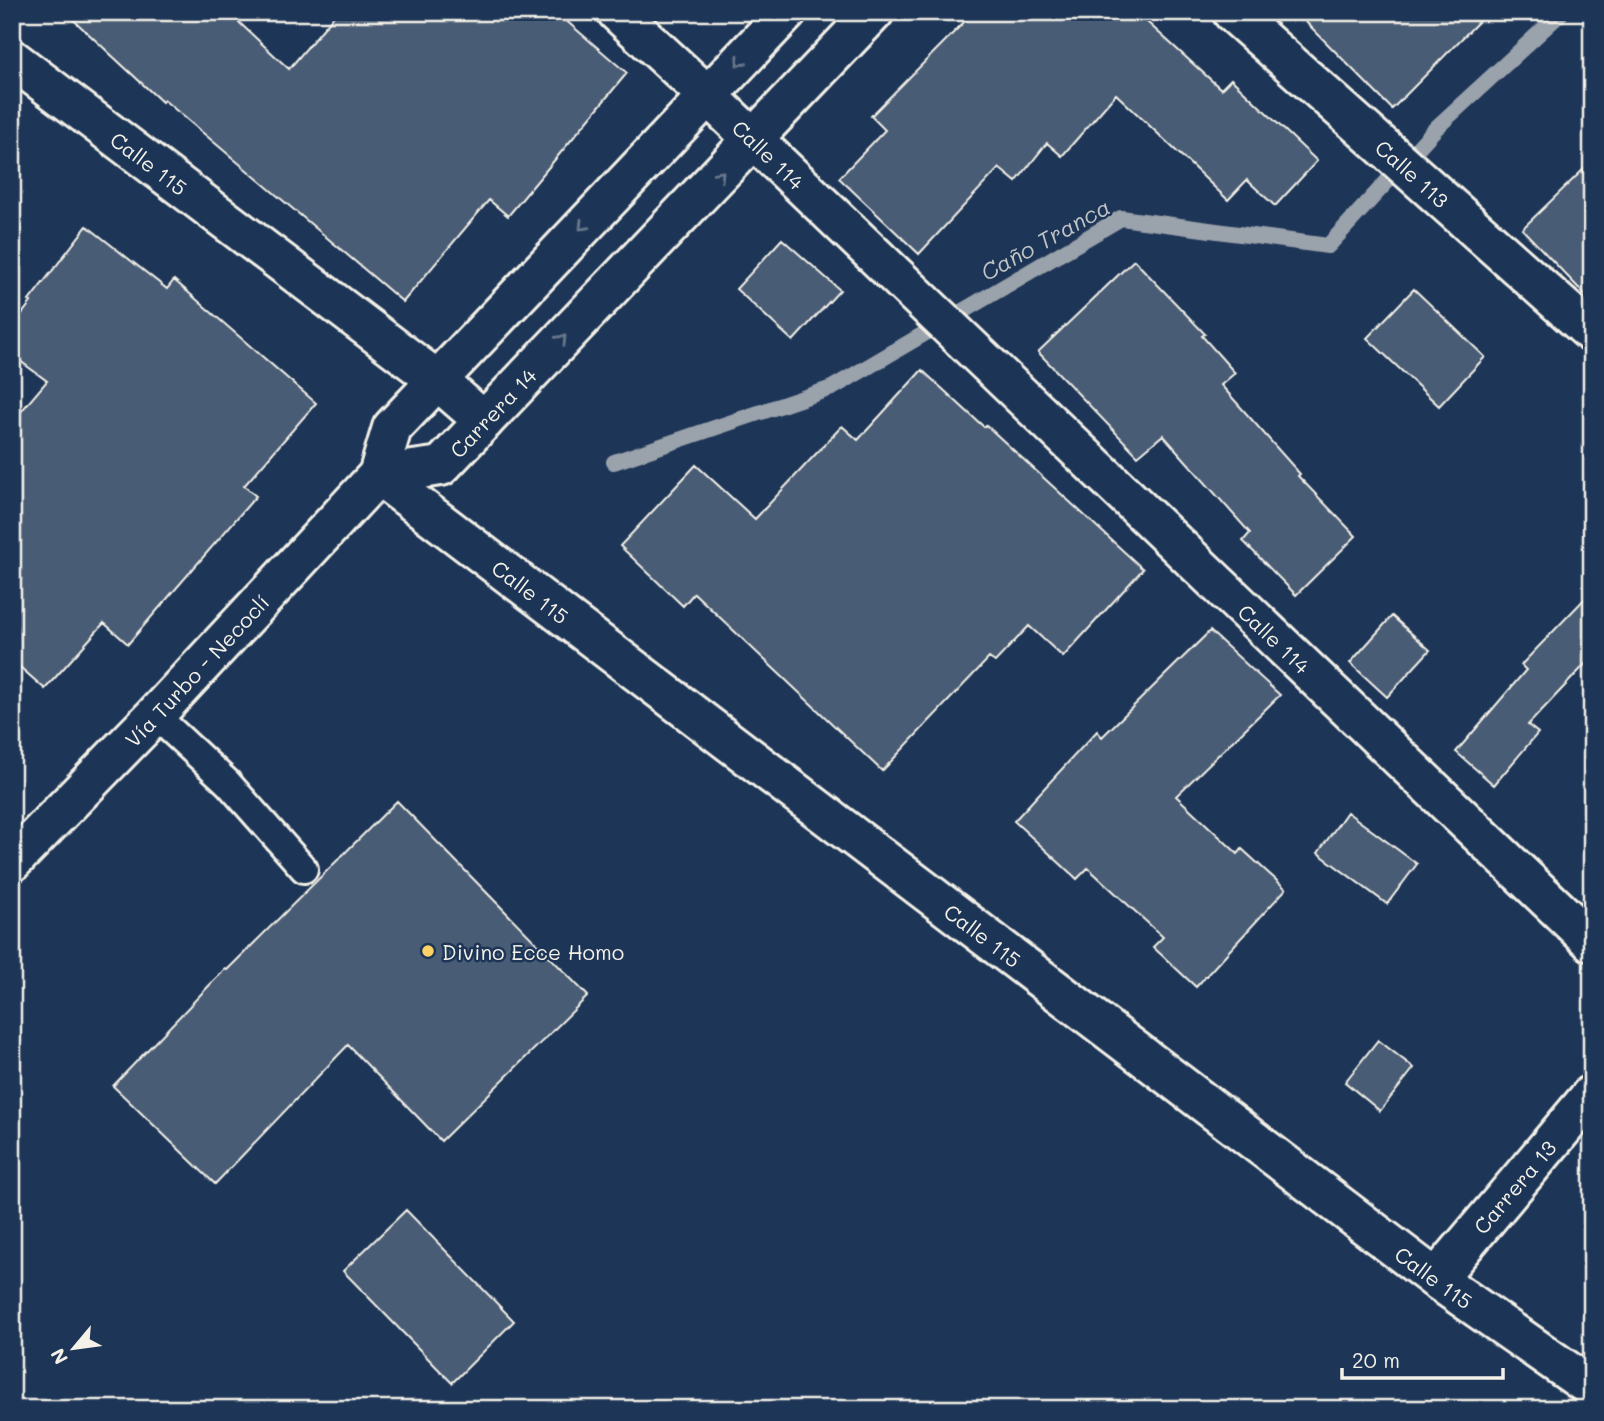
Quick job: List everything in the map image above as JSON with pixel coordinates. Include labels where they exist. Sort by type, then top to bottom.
[{"type":"street","name":"Calle 114","points":[[618,12],[1592,942]]},
{"type":"street","points":[[378,475],[392,428],[788,12]]},
{"type":"street","name":"Carrera 14","points":[[378,475],[442,466],[874,12]]},
{"type":"street","name":"Calle 113","points":[[1232,12],[1592,333]]},
{"type":"street","name":"Calle 115","points":[[12,59],[437,380],[484,421]]},
{"type":"street","name":"Calle 115","points":[[378,475],[1436,1279],[1592,1388]]},
{"type":"street","name":"Vía Turbo - Necoclí","points":[[12,862],[155,715],[378,475]]},
{"type":"street","name":"Carrera 13","points":[[1436,1279],[1592,1094]]},
{"type":"lane","points":[[155,715],[228,783],[304,869]]},
{"type":"building","points":[[65,12],[228,12],[289,69],[337,12],[556,12],[627,73],[508,216],[489,200],[403,302],[164,100],[162,102]]},
{"type":"building","points":[[974,12],[1136,12],[1221,89],[1231,79],[1317,161],[1275,206],[1247,180],[1228,200],[1116,94],[1062,156],[1047,143],[1016,182],[999,168],[919,254],[839,178],[885,130],[871,116]]},
{"type":"building","points":[[1296,12],[1488,12],[1392,109]]},
{"type":"building","points":[[1592,161],[1592,302],[1522,229]]},
{"type":"building","points":[[87,226],[167,289],[174,280],[316,403],[244,486],[256,496],[128,644],[104,623],[45,689],[12,660],[12,422],[47,381],[12,355],[12,327]]},
{"type":"building","points":[[782,239],[840,290],[793,341],[736,289]]},
{"type":"building","points":[[1134,260],[1205,334],[1202,336],[1235,373],[1221,385],[1300,474],[1298,476],[1356,536],[1296,595],[1243,541],[1250,533],[1163,435],[1138,456],[1038,352]]},
{"type":"building","points":[[1414,289],[1485,357],[1439,406],[1367,338]]},
{"type":"building","points":[[922,370],[1143,569],[1063,657],[1029,626],[995,662],[989,658],[882,771],[694,593],[683,606],[620,546],[696,465],[755,519],[842,426],[858,440]]},
{"type":"building","points":[[1592,591],[1592,657],[1528,725],[1538,733],[1494,785],[1456,752],[1526,670],[1521,665]]},
{"type":"building","points":[[1392,616],[1430,650],[1387,697],[1350,663]]},
{"type":"building","points":[[1210,631],[1280,695],[1176,796],[1238,854],[1242,849],[1286,889],[1196,987],[1153,947],[1163,937],[1088,868],[1077,879],[1014,821],[1097,731],[1102,737]]},
{"type":"building","points":[[397,801],[588,996],[441,1141],[348,1045],[215,1184],[113,1086],[225,969],[227,970]]},
{"type":"building","points":[[1347,812],[1417,864],[1387,904],[1318,853]]},
{"type":"building","points":[[1378,1040],[1414,1068],[1380,1111],[1345,1082]]},
{"type":"building","points":[[406,1210],[514,1321],[452,1383],[343,1271]]},
{"type":"waterway","name":"Caño Tranca","points":[[614,462],[832,388],[1121,218],[1328,246],[1436,128],[1562,12]]},
{"type":"place","name":"Divino Ecce Homo","points":[[428,951]]}]
